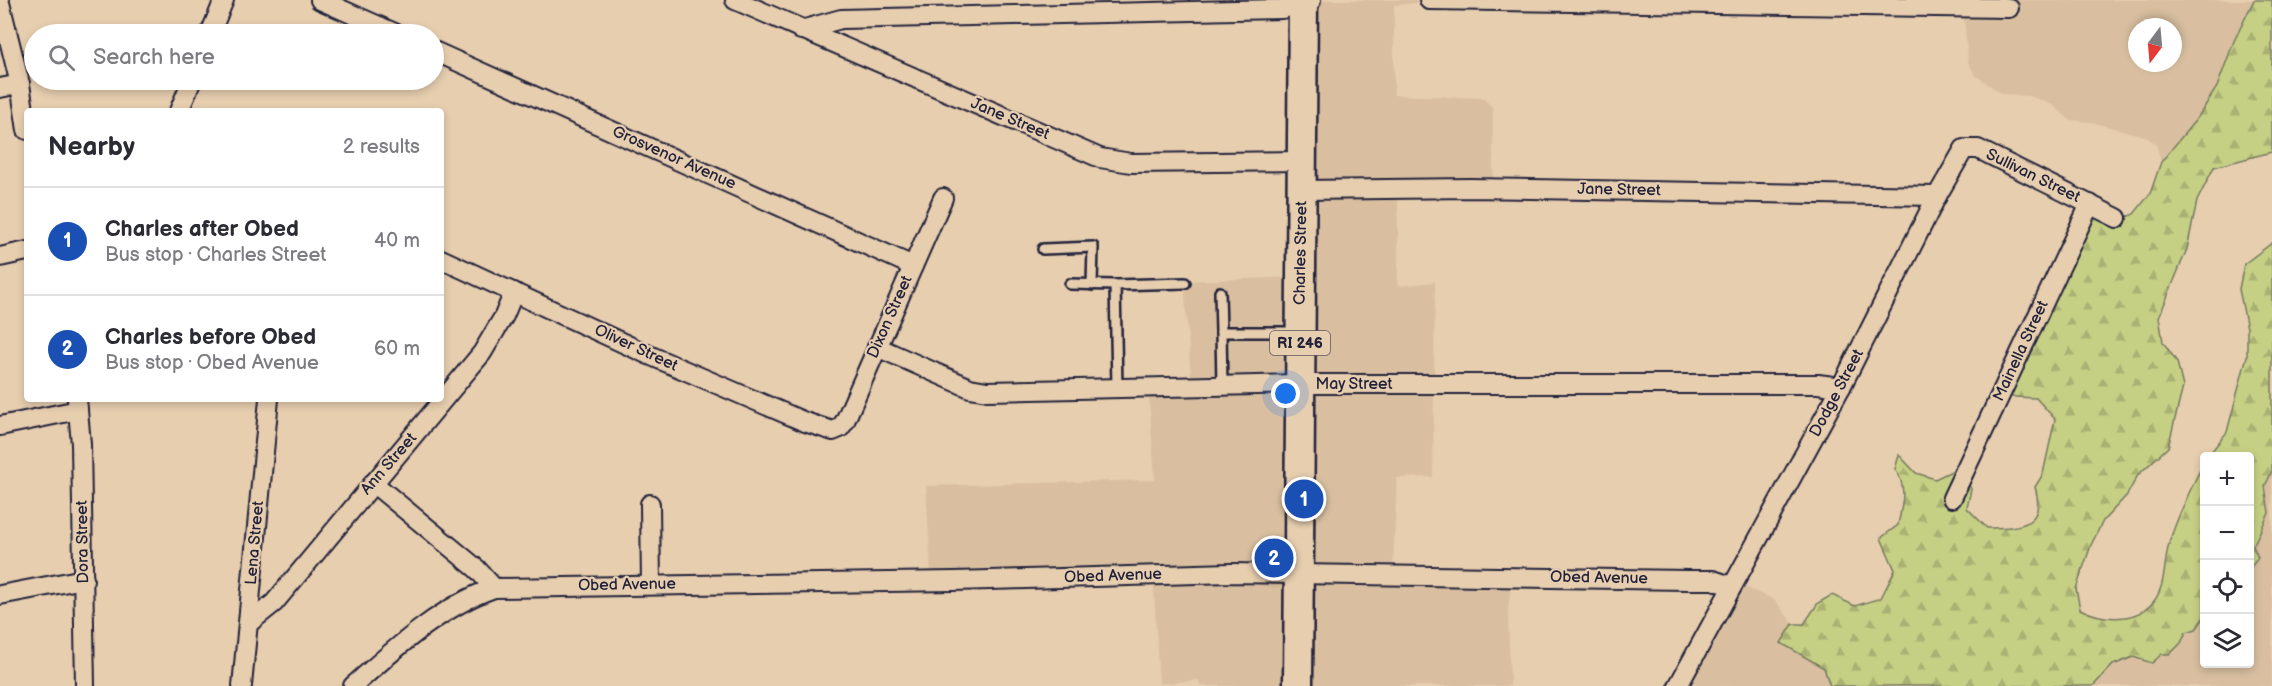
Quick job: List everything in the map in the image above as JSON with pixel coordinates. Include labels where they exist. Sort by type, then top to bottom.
[{"type":"main road","name":"Charles Street","points":[[1298,686],[1302,190],[1300,160],[1307,1]]},
{"type":"street","points":[[214,24],[224,0]]},
{"type":"street","points":[[320,0],[374,24]]},
{"type":"street","name":"Jane Street","points":[[735,0],[1100,158],[1131,163],[1300,160]]},
{"type":"street","points":[[1429,0],[2009,8]]},
{"type":"street","points":[[801,30],[841,19],[1282,9],[1307,1]]},
{"type":"street","points":[[0,3],[20,84],[24,110]]},
{"type":"street","name":"Grosvenor Avenue","points":[[444,55],[913,266]]},
{"type":"street","points":[[0,88],[20,84]]},
{"type":"street","points":[[180,108],[188,90]]},
{"type":"street","name":"Sullivan Street","points":[[1937,196],[1959,156],[1964,149],[1971,147],[2117,218]]},
{"type":"street","name":"Jane Street","points":[[1302,190],[1470,188],[1937,196]]},
{"type":"street","name":"Dodge Street","points":[[1678,686],[1718,608],[1746,565],[1841,387],[1937,196]]},
{"type":"street","name":"Dixon Street","points":[[833,431],[840,428],[845,421],[943,198]]},
{"type":"street","name":"Mainella Street","points":[[1952,498],[2090,204]]},
{"type":"street","points":[[0,257],[24,252]]},
{"type":"street","name":"Oliver Street","points":[[444,260],[649,355],[805,422],[833,431]]},
{"type":"street","name":"Ann Street","points":[[444,398],[482,353],[504,316],[514,292]]},
{"type":"street","name":"May Street","points":[[877,347],[978,390],[1299,384],[1818,384],[1841,387]]},
{"type":"street","name":"Lena Street","points":[[242,686],[243,652],[249,623],[252,561],[269,402]]},
{"type":"street","name":"Ann Street","points":[[249,623],[274,603],[441,402]]},
{"type":"street","points":[[0,426],[78,405]]},
{"type":"street","name":"Dora Street","points":[[78,405],[85,686]]},
{"type":"street","points":[[373,483],[477,569],[494,588]]},
{"type":"street","points":[[650,504],[651,585]]},
{"type":"street","name":"Obed Avenue","points":[[353,686],[388,654],[438,616],[474,595],[494,588],[954,581],[1231,573],[1713,580],[1731,586]]},
{"type":"street","points":[[0,595],[84,579]]},
{"type":"lane","points":[[1043,249],[1093,247],[1092,285]]},
{"type":"lane","points":[[1070,284],[1185,283]]},
{"type":"lane","points":[[1115,285],[1117,388]]},
{"type":"lane","points":[[1220,292],[1222,386]]},
{"type":"lane","points":[[1221,333],[1300,332]]},
{"type":"shaded area","points":[[1150,0],[1418,0],[1417,3],[1394,5],[1394,95],[1483,98],[1493,108],[1493,182],[1398,187],[1398,286],[1435,282],[1433,477],[1397,478],[1393,567],[1512,573],[1508,612],[1510,686],[1200,686],[1199,680],[1159,684],[1153,571],[931,573],[926,486],[1155,480],[1149,397],[1192,392],[1184,281],[1301,277],[1302,6],[1150,6]]},
{"type":"shaded area","points":[[1889,0],[2254,0],[2234,41],[2217,87],[2198,117],[2161,162],[2156,144],[2145,136],[2090,122],[2070,120],[2053,105],[2030,96],[2002,94],[1975,75],[1968,62],[1963,7]]},
{"type":"shaded area","points":[[2272,471],[2272,686],[2093,686],[2113,665],[2133,657],[2152,663],[2181,643],[2186,632],[2196,629],[2200,624],[2200,668],[2254,668],[2254,544],[2269,513],[2265,486]]},
{"type":"shaded area","points":[[1733,582],[1775,600],[1793,624],[1781,643],[1824,668],[1830,686],[1676,686]]},
{"type":"green space","points":[[2254,0],[2272,0],[2272,152],[2214,167],[2197,201],[2187,249],[2159,317],[2163,342],[2177,362],[2183,387],[2168,447],[2138,475],[2127,495],[2103,521],[2091,545],[2076,589],[2080,609],[2091,614],[2115,618],[2127,617],[2148,608],[2156,599],[2161,587],[2171,537],[2200,470],[2200,624],[2196,629],[2186,632],[2181,643],[2170,654],[2162,654],[2152,663],[2133,657],[2113,665],[2093,686],[1830,686],[1824,668],[1781,643],[1793,624],[1804,624],[1818,603],[1832,595],[1855,606],[1881,598],[1895,570],[1881,538],[1898,525],[1903,496],[1902,483],[1895,469],[1899,455],[1916,473],[1935,479],[1960,467],[1971,489],[1967,508],[1987,528],[2019,525],[2033,518],[2037,511],[2038,500],[2035,487],[2043,474],[2055,419],[2036,398],[1994,396],[2090,211],[2117,221],[2134,214],[2150,194],[2161,162],[2198,117],[2217,87],[2234,41]]},
{"type":"green space","points":[[2272,243],[2272,471],[2265,486],[2269,513],[2254,544],[2254,452],[2211,452],[2227,432],[2247,356],[2247,328],[2239,289],[2244,264]]},
{"type":"green space","points":[[2254,548],[2258,558],[2254,563]]},
{"type":"place","name":"Charles after Obed","points":[[1304,499]]},
{"type":"place","name":"Charles before Obed","points":[[1274,558]]}]
